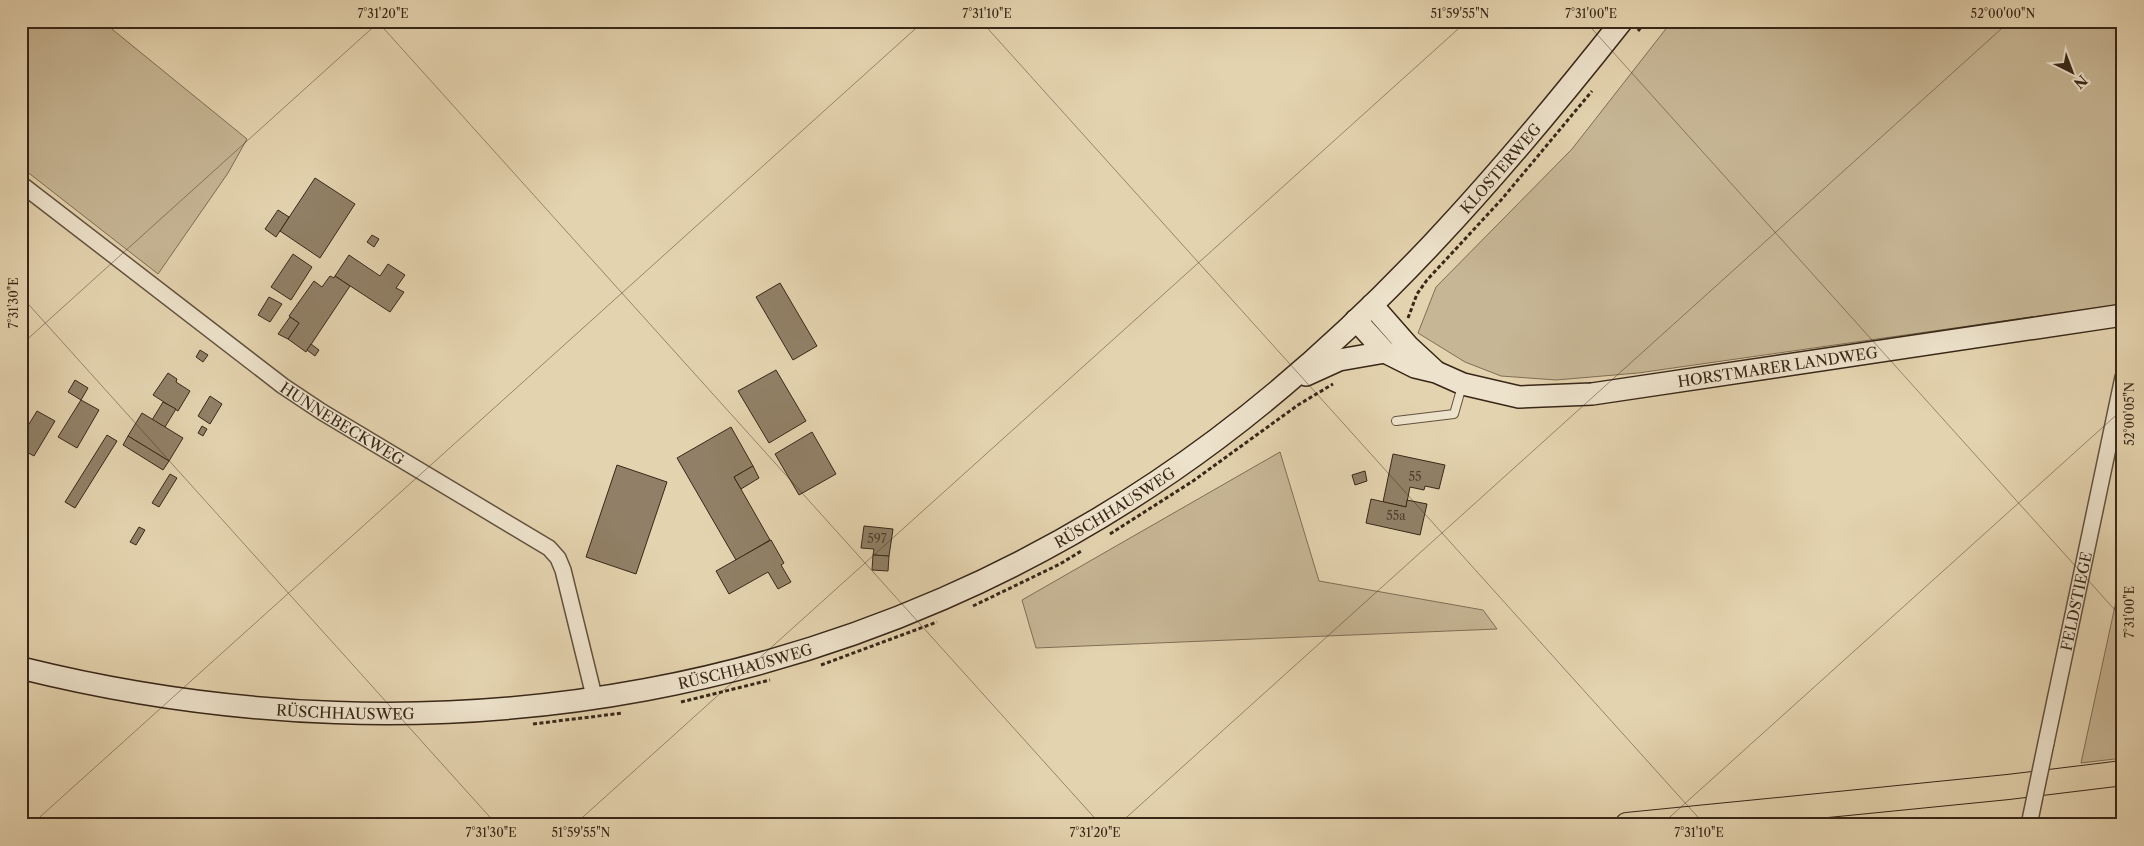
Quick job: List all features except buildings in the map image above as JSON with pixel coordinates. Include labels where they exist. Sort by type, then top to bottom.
[{"type":"highway","points":[[1627,825],[1958,792],[2123,773]]},
{"type":"highway","points":[[1775,825],[2123,790]]},
{"type":"main road","name":"KLOSTERWEG","points":[[1372,305],[1475,197],[1549,113],[1622,21]]},
{"type":"main road","name":"RÜSCHHAUSWEG","points":[[21,668],[84,682],[186,700],[300,711],[345,713],[464,712],[595,700],[666,686],[782,657],[880,624],[985,580],[1098,519],[1154,483],[1219,437],[1277,391],[1372,305]]},
{"type":"main road","name":"HORSTMARER LANDWEG","points":[[1372,305],[1408,346],[1436,372]]},
{"type":"main road","name":"HORSTMARER LANDWEG","points":[[1356,320],[1385,352],[1415,367],[1436,372],[1463,384],[1519,397],[1592,394],[2123,315]]},
{"type":"main road","points":[[1277,391],[1338,360],[1385,352]]},
{"type":"street","name":"HUNNEBECKWEG","points":[[21,184],[283,386],[322,412],[549,548],[558,558],[563,570],[595,700]]},
{"type":"street","name":"FELDSTIEGE","points":[[2028,825],[2123,377]]},
{"type":"lane","points":[[1396,421],[1454,414],[1463,384]]},
{"type":"shaded area","points":[[21,21],[102,21],[247,139],[228,173],[158,274],[21,167]]},
{"type":"shaded area","points":[[1672,21],[2123,21],[2123,304],[1638,373],[1556,380],[1501,376],[1465,362],[1418,333],[1436,287],[1572,149]]},
{"type":"shaded area","points":[[1280,452],[1319,581],[1483,610],[1497,629],[1036,648],[1022,600]]},
{"type":"shaded area","points":[[2123,569],[2123,758],[2081,763]]}]
